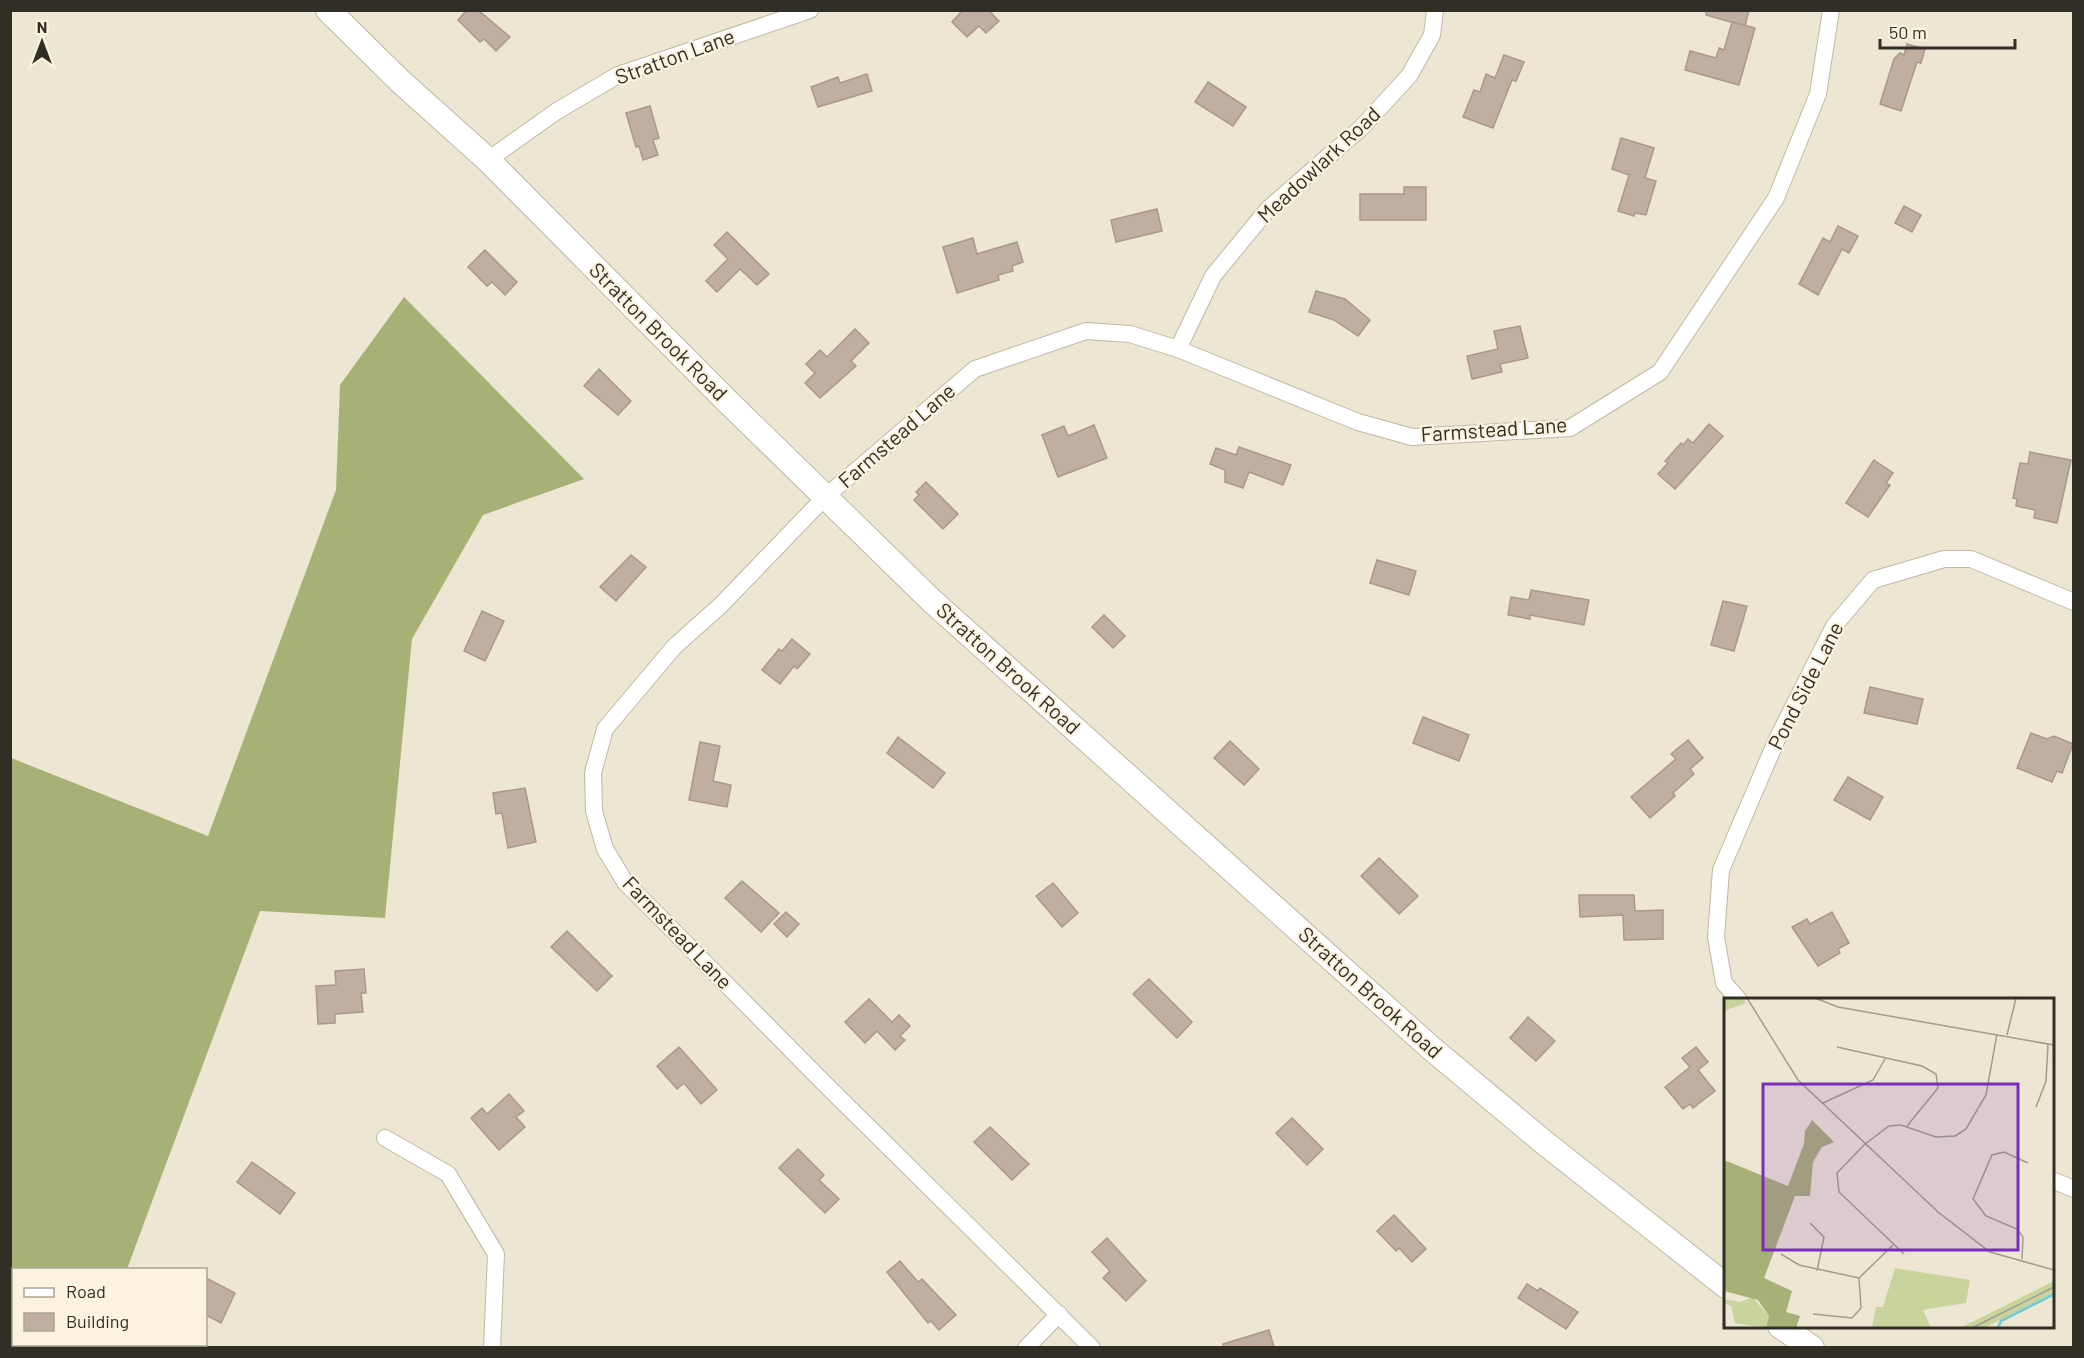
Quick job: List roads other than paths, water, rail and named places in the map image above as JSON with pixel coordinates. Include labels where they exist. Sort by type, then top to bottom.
[{"type":"street","name":"Stratton Brook Road","points":[[328,10],[400,81],[488,160],[825,497],[941,609],[1431,1048],[1546,1144],[1724,1285]]},
{"type":"street","name":"Stratton Lane","points":[[488,160],[557,111],[618,75],[810,10]]},
{"type":"street","name":"Meadowlark Road","points":[[1178,349],[1213,276],[1268,209],[1361,128],[1409,76],[1432,35],[1435,10]]},
{"type":"street","name":"Farmstead Lane","points":[[1092,1347],[828,1087],[625,882],[606,849],[594,811],[593,773],[605,729],[674,647],[721,605],[825,497],[975,369],[1086,331],[1130,334],[1178,349],[1358,422],[1412,437],[1570,428],[1660,372],[1776,198],[1818,94],[1831,10]]},
{"type":"street","name":"Pond Side Lane","points":[[1738,998],[1724,983],[1716,937],[1722,870],[1777,739],[1840,618],[1873,580],[1944,559],[1971,559],[2073,602]]},
{"type":"street","points":[[385,1138],[448,1174],[496,1254],[492,1347]]},
{"type":"street","points":[[2054,1181],[2073,1189]]},
{"type":"street","points":[[1026,1347],[1059,1314]]},
{"type":"street","points":[[1783,1328],[1812,1347]]}]
